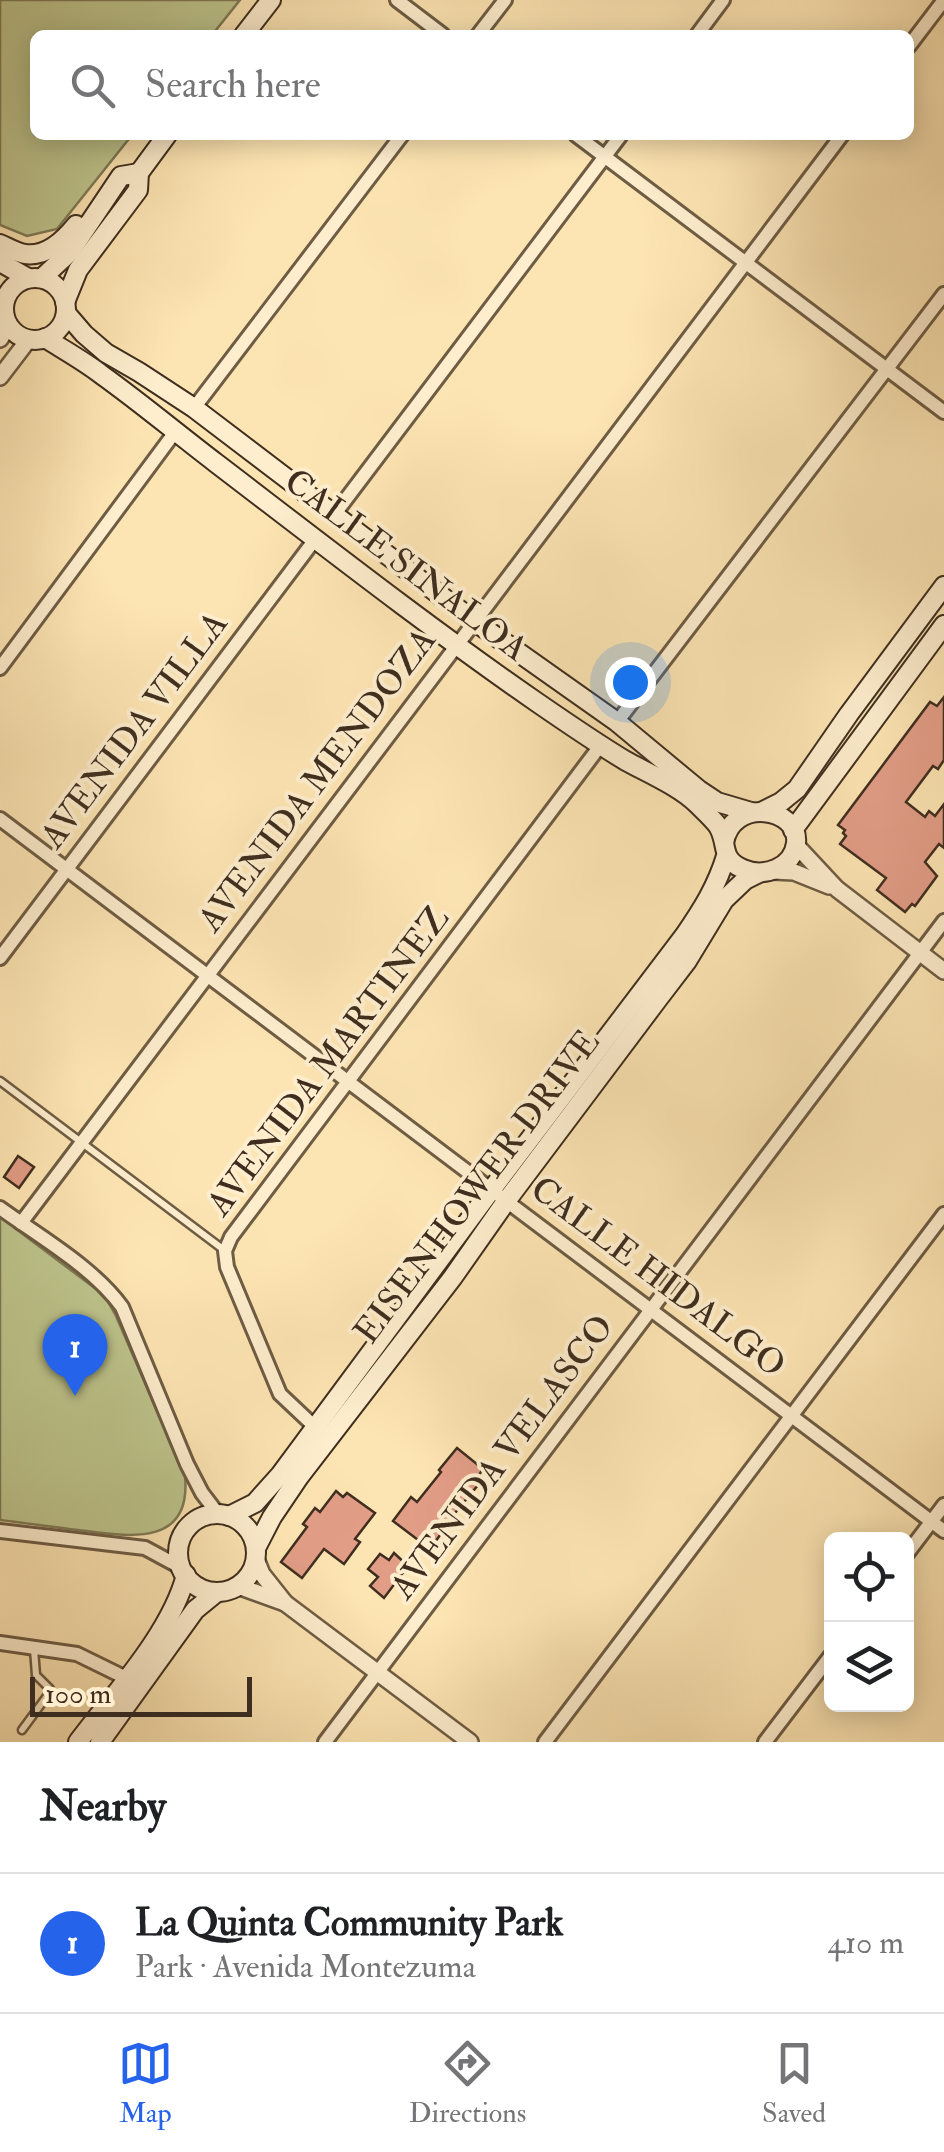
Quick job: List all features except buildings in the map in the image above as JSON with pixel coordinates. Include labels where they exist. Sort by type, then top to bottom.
[{"type":"main road","points":[[248,30],[270,0]]},
{"type":"main road","points":[[138,172],[120,176],[70,252],[35,278],[13,286],[2,298],[4,332],[37,339],[59,328],[78,270],[138,190],[138,172],[163,140]]},
{"type":"main road","points":[[0,244],[26,254],[54,246],[108,194]]},
{"type":"main road","points":[[0,262],[57,287],[65,308]]},
{"type":"main road","name":"CALLE SINALOA","points":[[65,308],[84,334],[106,353],[194,408],[474,621],[618,722],[717,802],[757,811]]},
{"type":"main road","name":"CALLE SINALOA","points":[[37,339],[101,374],[457,644],[600,746],[694,800],[719,827],[725,849]]},
{"type":"main road","points":[[944,586],[797,789],[781,802],[734,822],[725,849],[744,870],[766,872],[788,861],[794,838],[944,624]]},
{"type":"main road","points":[[757,811],[780,817],[794,838]]},
{"type":"main road","name":"EISENHOWER DRIVE","points":[[238,1586],[253,1570],[272,1517],[299,1476],[453,1277],[499,1194],[710,897],[719,879],[725,849]]},
{"type":"main road","name":"EISENHOWER DRIVE","points":[[100,1742],[178,1602],[184,1572],[178,1558],[182,1536],[197,1520],[245,1509],[262,1497],[677,974],[724,900],[745,880],[766,872]]},
{"type":"main road","points":[[223,1515],[247,1528],[256,1553]]},
{"type":"main road","points":[[184,1572],[196,1585],[217,1592],[238,1586]]},
{"type":"main road","name":"EISENHOWER DRIVE","points":[[78,1742],[195,1610],[217,1592]]},
{"type":"street","points":[[397,0],[437,30]]},
{"type":"street","points":[[482,30],[504,0]]},
{"type":"street","points":[[700,30],[723,0]]},
{"type":"street","points":[[914,39],[944,0]]},
{"type":"street","points":[[194,408],[398,140]]},
{"type":"street","points":[[583,140],[944,412]]},
{"type":"street","points":[[334,514],[617,140]]},
{"type":"street","name":"AVENIDA MENDOZA","points":[[20,1222],[838,140]]},
{"type":"street","points":[[618,722],[944,294]]},
{"type":"street","points":[[0,377],[37,339]]},
{"type":"street","points":[[0,668],[176,432]]},
{"type":"street","name":"AVENIDA VILLA","points":[[0,958],[316,538]]},
{"type":"street","name":"AVENIDA MARTINEZ","points":[[315,1427],[280,1394],[226,1268],[225,1251],[600,746]]},
{"type":"street","name":"CALLE HIDALGO","points":[[0,819],[944,1531]]},
{"type":"street","points":[[794,838],[837,890],[944,971]]},
{"type":"street","points":[[766,872],[794,872],[837,890]]},
{"type":"street","name":"AVENIDA VELASCO","points":[[325,1742],[944,921]]},
{"type":"street","points":[[0,1208],[94,1276],[122,1306],[187,1464],[202,1494],[223,1515]]},
{"type":"street","points":[[546,1742],[944,1214]]},
{"type":"street","points":[[914,1544],[944,1505]]},
{"type":"street","points":[[0,1531],[145,1548],[184,1572]]},
{"type":"street","points":[[256,1553],[262,1574],[285,1603],[470,1742]]},
{"type":"street","points":[[238,1586],[285,1603]]},
{"type":"street","points":[[0,1643],[77,1654],[133,1684]]},
{"type":"street","points":[[765,1742],[824,1665]]},
{"type":"lane","points":[[0,1081],[225,1251]]},
{"type":"lane","points":[[22,1730],[50,1692],[36,1675],[34,1648]]},
{"type":"green space","points":[[0,0],[240,0],[216,30],[30,30],[30,140],[128,140],[57,229],[27,236],[0,225]]},
{"type":"green space","points":[[0,1217],[96,1289],[116,1316],[185,1476],[184,1500],[178,1516],[167,1527],[135,1535],[0,1520]]},
{"type":"place","name":"La Quinta Community Park","points":[[75,1396]]}]
